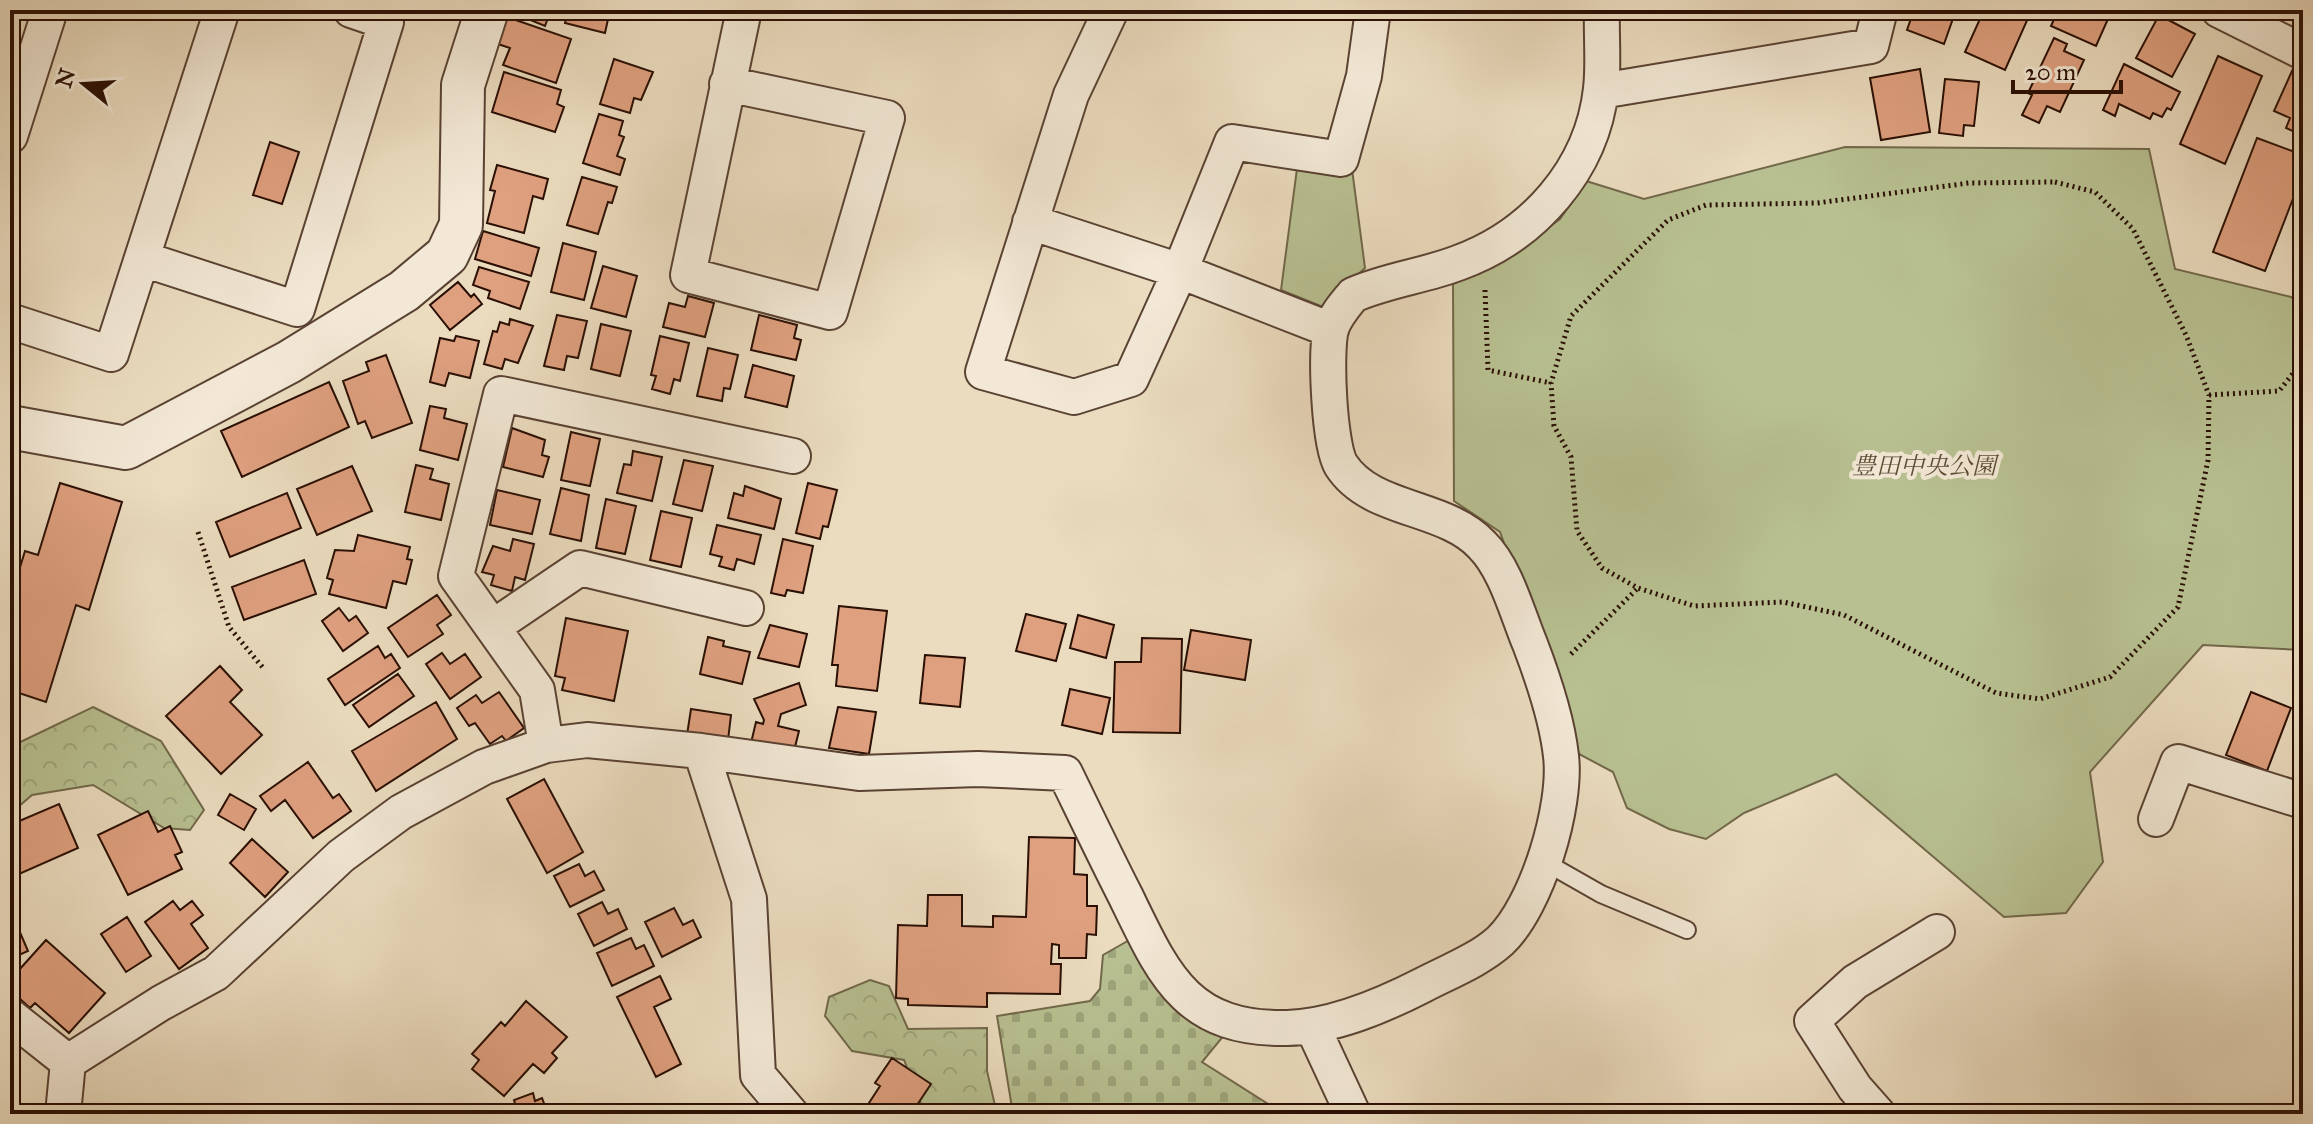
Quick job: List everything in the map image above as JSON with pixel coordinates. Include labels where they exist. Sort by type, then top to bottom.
[{"type":"street","points":[[10,136],[50,10]]},
{"type":"street","points":[[10,321],[111,354],[222,10]]},
{"type":"street","points":[[143,259],[297,309],[386,22],[351,10]]},
{"type":"street","points":[[10,427],[126,448],[289,362],[404,291],[447,255],[461,225],[463,85],[487,10]]},
{"type":"street","points":[[727,84],[887,118],[830,312],[688,275],[727,84],[744,10]]},
{"type":"street","points":[[1111,10],[1071,95],[983,372],[1074,397],[1131,379],[1180,271],[1232,142],[1341,159],[1364,76],[1373,10]]},
{"type":"street","points":[[68,1062],[161,1003],[216,973],[341,856],[401,812],[484,767],[546,745],[587,740],[701,751],[859,773],[978,769],[1065,773],[1171,984],[1207,1011],[1257,1029],[1313,1028],[1400,997],[1485,953],[1513,926],[1543,861],[1556,807],[1561,757],[1539,668],[1508,588],[1483,545],[1449,521],[1364,486],[1342,467],[1336,455],[1327,375],[1331,330],[1353,295],[1483,253],[1533,220],[1558,193],[1586,145],[1601,91],[1602,10]]},
{"type":"street","points":[[1601,91],[1871,46],[1880,10]]},
{"type":"street","points":[[2219,10],[2303,52]]},
{"type":"street","points":[[1030,222],[1180,271],[1331,330]]},
{"type":"street","points":[[546,745],[537,690],[456,576],[501,394],[793,456]]},
{"type":"street","points":[[493,627],[580,568],[746,608]]},
{"type":"street","points":[[701,751],[749,899],[758,1075],[791,1114]]},
{"type":"street","points":[[2156,819],[2178,762],[2303,801]]},
{"type":"street","points":[[1878,1114],[1855,1088],[1812,1021],[1855,982],[1937,932]]},
{"type":"street","points":[[10,1016],[68,1062]]},
{"type":"street","points":[[1313,1028],[1353,1114]]},
{"type":"street","points":[[63,1114],[68,1062]]},
{"type":"lane","points":[[1543,861],[1601,894],[1687,930]]},
{"type":"path","points":[[2055,182],[2095,192],[2133,229],[2186,335],[2209,395],[2208,460],[2178,607],[2110,677],[2040,699],[1996,693],[1844,615],[1783,602],[1694,606],[1638,588],[1602,568],[1577,531],[1571,457],[1554,426],[1551,383],[1571,316],[1668,220],[1706,205],[1817,203],[1969,183],[2055,182]]},
{"type":"path","points":[[1483,253],[1488,370],[1551,383]]},
{"type":"path","points":[[2209,395],[2279,391],[2303,361]]},
{"type":"path","points":[[198,532],[229,627],[264,669]]},
{"type":"path","points":[[1539,668],[1578,651],[1638,588]]},
{"type":"green space","name":"豊田中央公園","points":[[1845,147],[2149,149],[2175,269],[2291,297],[2303,307],[2303,650],[2203,645],[2090,772],[2103,862],[2066,913],[2004,917],[1836,774],[1744,813],[1706,839],[1669,829],[1627,808],[1613,772],[1579,754],[1500,532],[1454,501],[1453,284],[1501,262],[1560,219],[1586,181],[1644,199]]},
{"type":"green space","points":[[1298,161],[1352,169],[1365,268],[1323,307],[1281,290]]},
{"type":"green space","points":[[93,707],[161,741],[204,810],[190,830],[164,828],[93,785],[32,795],[10,814],[10,747]]},
{"type":"green space","points":[[1133,938],[1225,1034],[1202,1062],[1268,1104],[1264,1114],[1013,1114],[997,1016],[1090,1001],[1100,989],[1103,955]]},
{"type":"green space","points":[[870,980],[889,986],[908,1029],[987,1028],[987,1071],[997,1114],[925,1114],[904,1060],[852,1051],[825,1016],[829,997]]},
{"type":"building","points":[[506,10],[551,10],[545,26]]},
{"type":"building","points":[[568,10],[610,10],[605,33],[565,23]]},
{"type":"building","points":[[1914,10],[1956,10],[1944,44],[1907,30]]},
{"type":"building","points":[[1984,10],[2017,10],[2029,16],[2005,70],[1965,52]]},
{"type":"building","points":[[2058,10],[2112,10],[2096,46],[2051,26]]},
{"type":"building","points":[[2159,15],[2195,34],[2172,77],[2136,58]]},
{"type":"building","points":[[504,16],[571,39],[556,83],[503,65],[510,48],[495,43]]},
{"type":"building","points":[[2054,38],[2067,44],[2064,51],[2084,60],[2060,112],[2047,106],[2039,123],[2022,115],[2032,95],[2028,93]]},
{"type":"building","points":[[2218,56],[2262,76],[2225,164],[2180,144]]},
{"type":"building","points":[[614,59],[653,72],[641,100],[634,98],[630,113],[600,104]]},
{"type":"building","points":[[2124,64],[2180,92],[2171,110],[2167,108],[2162,117],[2153,113],[2150,119],[2119,104],[2115,116],[2103,110]]},
{"type":"building","points":[[1920,69],[1930,132],[1881,140],[1870,78]]},
{"type":"building","points":[[2292,71],[2303,77],[2303,136],[2286,128],[2290,118],[2274,111]]},
{"type":"building","points":[[504,72],[561,90],[557,104],[564,107],[555,132],[492,112]]},
{"type":"building","points":[[1945,79],[1979,82],[1974,126],[1964,125],[1963,136],[1939,133]]},
{"type":"building","points":[[599,114],[623,121],[619,135],[624,137],[617,156],[625,159],[620,175],[583,163]]},
{"type":"building","points":[[2257,138],[2303,155],[2303,173],[2265,271],[2213,252]]},
{"type":"building","points":[[270,142],[299,152],[282,204],[253,195]]},
{"type":"building","points":[[497,165],[548,179],[543,199],[533,196],[524,233],[487,223],[495,191],[490,190]]},
{"type":"building","points":[[582,177],[617,187],[612,203],[608,202],[598,234],[567,225]]},
{"type":"building","points":[[483,231],[539,248],[531,276],[475,259]]},
{"type":"building","points":[[563,243],[596,252],[584,300],[551,292]]},
{"type":"building","points":[[603,266],[637,276],[626,317],[591,308]]},
{"type":"building","points":[[479,267],[529,282],[520,309],[488,298],[490,291],[473,285]]},
{"type":"building","points":[[458,282],[482,304],[450,330],[430,305]]},
{"type":"building","points":[[688,296],[714,303],[705,337],[663,327],[669,303],[685,307]]},
{"type":"building","points":[[557,315],[587,321],[578,358],[567,356],[564,370],[544,366]]},
{"type":"building","points":[[759,315],[797,325],[794,338],[801,340],[796,360],[751,350]]},
{"type":"building","points":[[510,319],[533,326],[518,363],[505,359],[502,369],[484,364],[493,331],[497,332],[500,322],[509,325]]},
{"type":"building","points":[[601,324],[631,331],[620,376],[591,369]]},
{"type":"building","points":[[456,336],[479,341],[470,378],[449,373],[445,386],[430,382],[440,338],[454,341]]},
{"type":"building","points":[[660,336],[689,343],[680,381],[674,379],[670,394],[652,389],[656,376],[651,375]]},
{"type":"building","points":[[708,348],[738,355],[730,389],[724,388],[722,401],[697,396]]},
{"type":"building","points":[[386,355],[412,423],[372,438],[365,421],[358,424],[343,381],[369,371],[366,362]]},
{"type":"building","points":[[753,365],[794,376],[787,407],[745,397]]},
{"type":"building","points":[[329,382],[349,427],[242,477],[221,431]]},
{"type":"building","points":[[430,406],[446,409],[444,418],[467,424],[458,460],[420,450]]},
{"type":"building","points":[[512,428],[545,440],[542,455],[549,457],[543,477],[503,467]]},
{"type":"building","points":[[571,432],[600,439],[590,486],[561,480]]},
{"type":"building","points":[[633,451],[662,457],[652,501],[617,493],[624,464],[631,465]]},
{"type":"building","points":[[684,460],[713,466],[702,511],[673,504]]},
{"type":"building","points":[[416,465],[433,469],[430,479],[449,484],[441,520],[405,512]]},
{"type":"building","points":[[352,466],[372,511],[317,535],[297,489]]},
{"type":"building","points":[[60,483],[122,502],[89,610],[76,605],[46,702],[10,690],[10,600],[25,551],[38,555]]},
{"type":"building","points":[[808,483],[837,490],[828,527],[823,526],[820,539],[796,533]]},
{"type":"building","points":[[745,486],[781,499],[774,529],[728,518],[734,493],[743,496]]},
{"type":"building","points":[[561,488],[589,495],[581,541],[550,534]]},
{"type":"building","points":[[497,490],[540,500],[532,534],[490,525]]},
{"type":"building","points":[[287,493],[301,528],[230,557],[216,522]]},
{"type":"building","points":[[606,499],[636,506],[625,554],[596,548]]},
{"type":"building","points":[[661,511],[692,518],[681,567],[650,560]]},
{"type":"building","points":[[717,525],[761,535],[754,564],[737,559],[734,570],[719,566],[722,557],[710,554]]},
{"type":"building","points":[[358,535],[410,547],[407,559],[412,560],[406,584],[393,581],[386,608],[329,594],[333,580],[327,578],[335,550],[354,551]]},
{"type":"building","points":[[513,539],[534,544],[525,580],[515,577],[512,591],[491,585],[494,575],[482,572],[493,546],[510,551]]},
{"type":"building","points":[[783,539],[813,546],[803,593],[787,590],[785,596],[771,593]]},
{"type":"building","points":[[304,560],[316,594],[244,620],[232,587]]},
{"type":"building","points":[[437,595],[451,615],[437,625],[443,634],[408,657],[388,628]]},
{"type":"building","points":[[839,606],[887,611],[877,691],[836,686],[838,665],[832,665]]},
{"type":"building","points":[[339,608],[349,621],[356,616],[368,633],[343,651],[322,621]]},
{"type":"building","points":[[1026,614],[1066,624],[1056,661],[1016,651]]},
{"type":"building","points":[[1078,615],[1114,625],[1106,658],[1070,648]]},
{"type":"building","points":[[566,618],[628,631],[614,701],[562,690],[565,678],[555,676]]},
{"type":"building","points":[[770,625],[807,634],[799,667],[758,658]]},
{"type":"building","points":[[1191,630],[1251,640],[1245,680],[1184,670]]},
{"type":"building","points":[[708,637],[724,641],[723,646],[750,652],[742,684],[700,674]]},
{"type":"building","points":[[1142,638],[1182,639],[1180,733],[1113,732],[1115,662],[1141,662]]},
{"type":"building","points":[[378,646],[385,658],[391,654],[400,668],[345,705],[328,679]]},
{"type":"building","points":[[442,653],[450,664],[465,654],[481,677],[450,699],[426,664]]},
{"type":"building","points":[[925,655],[965,658],[960,707],[920,703]]},
{"type":"building","points":[[220,666],[242,690],[230,702],[262,735],[221,774],[166,716]]},
{"type":"building","points":[[398,674],[414,696],[369,727],[353,705]]},
{"type":"building","points":[[799,683],[806,705],[781,714],[778,726],[799,731],[794,751],[751,743],[756,722],[763,724],[764,720],[754,699]]},
{"type":"building","points":[[1070,689],[1110,698],[1102,734],[1062,725]]},
{"type":"building","points":[[499,692],[524,728],[506,741],[502,736],[490,744],[475,723],[469,726],[457,708],[476,695],[482,703]]},
{"type":"building","points":[[2251,692],[2291,708],[2267,771],[2226,755]]},
{"type":"building","points":[[436,702],[457,739],[376,791],[352,751]]},
{"type":"building","points":[[838,707],[876,712],[869,754],[829,748]]},
{"type":"building","points":[[691,709],[731,715],[728,740],[687,735]]},
{"type":"building","points":[[308,762],[333,798],[339,794],[351,811],[313,838],[285,800],[271,811],[260,796]]},
{"type":"building","points":[[544,779],[583,852],[547,873],[507,799]]},
{"type":"building","points":[[230,794],[256,809],[244,830],[218,815]]},
{"type":"building","points":[[59,804],[78,848],[10,878],[10,825]]},
{"type":"building","points":[[148,811],[158,832],[170,826],[182,852],[175,855],[182,869],[128,895],[98,835]]},
{"type":"building","points":[[1029,837],[1075,838],[1074,874],[1087,875],[1087,906],[1097,906],[1096,935],[1087,934],[1086,958],[1059,958],[1059,945],[1052,944],[1051,964],[1061,964],[1060,994],[987,993],[987,1007],[908,1005],[908,999],[896,998],[898,925],[927,926],[928,895],[962,895],[962,926],[993,927],[993,916],[1026,917]]},
{"type":"building","points":[[252,839],[288,872],[265,897],[230,863]]},
{"type":"building","points":[[579,864],[585,876],[594,871],[604,890],[570,907],[554,876]]},
{"type":"building","points":[[173,901],[180,910],[192,901],[203,915],[191,924],[208,948],[179,969],[145,922]]},
{"type":"building","points":[[602,902],[608,914],[618,909],[627,929],[594,946],[578,914]]},
{"type":"building","points":[[674,908],[683,925],[693,920],[701,937],[662,957],[645,922]]},
{"type":"building","points":[[10,909],[28,951],[10,959]]},
{"type":"building","points":[[127,917],[151,956],[126,972],[101,934]]},
{"type":"building","points":[[631,938],[636,949],[644,945],[654,966],[612,986],[597,953]]},
{"type":"building","points":[[46,940],[105,993],[69,1033],[35,1003],[30,1008],[10,990],[10,980]]},
{"type":"building","points":[[660,976],[671,999],[654,1007],[681,1064],[656,1077],[617,997]]},
{"type":"building","points":[[526,1001],[567,1037],[552,1053],[557,1058],[544,1073],[533,1064],[504,1096],[472,1069],[479,1060],[472,1054],[501,1022],[505,1026]]},
{"type":"building","points":[[892,1058],[931,1084],[911,1114],[879,1114],[867,1106],[880,1086],[875,1083]]},
{"type":"building","points":[[533,1093],[535,1101],[542,1098],[548,1114],[496,1114],[516,1107],[514,1100]]},
{"type":"building","points":[[119,1108],[138,1114],[116,1114]]}]
